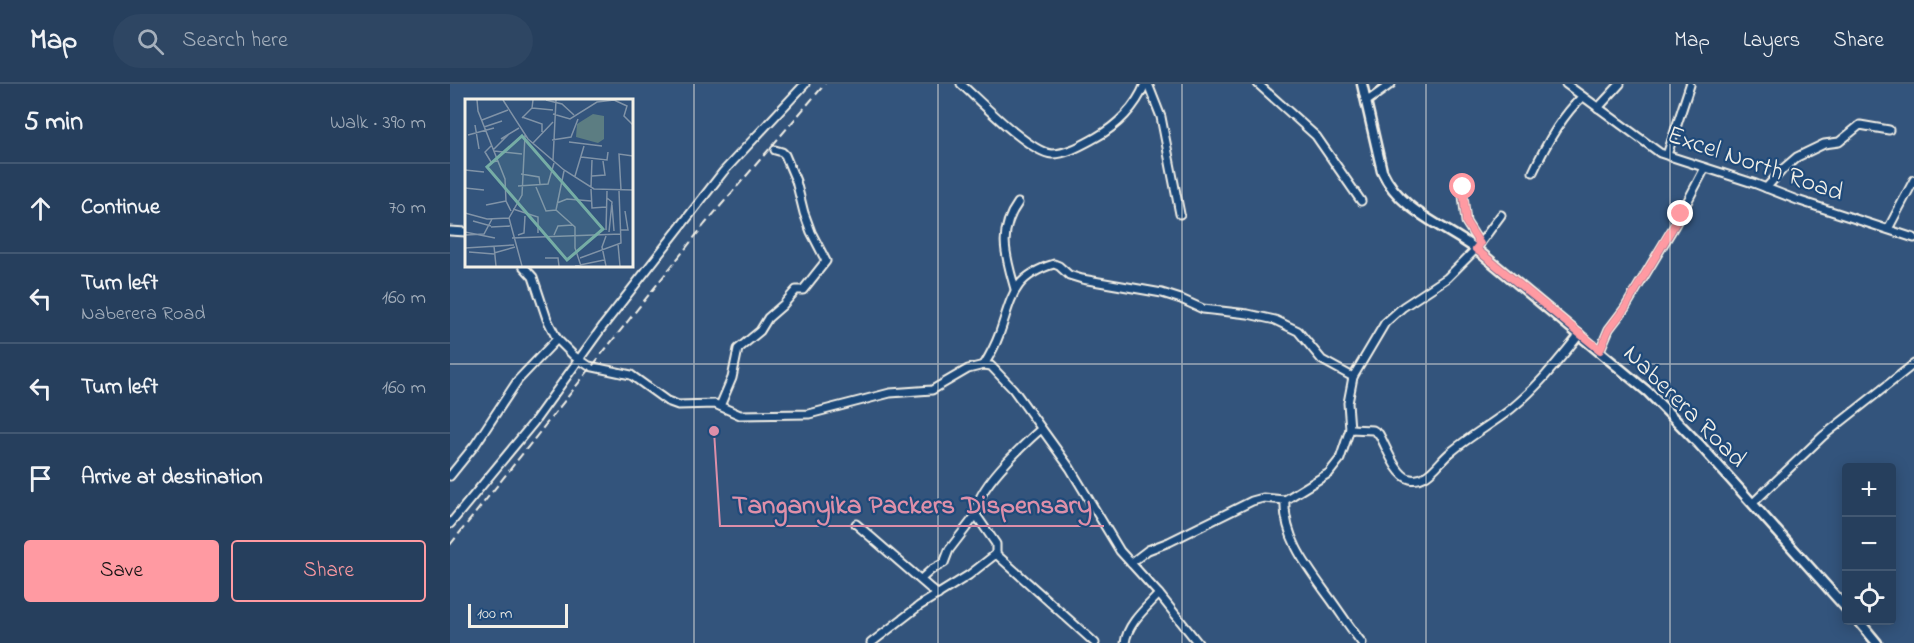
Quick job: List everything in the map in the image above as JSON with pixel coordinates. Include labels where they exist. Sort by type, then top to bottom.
[{"type":"street","points":[[450,524],[530,427],[650,264],[723,172],[805,84]]},
{"type":"street","points":[[961,84],[1026,142],[1050,154],[1080,146],[1109,129],[1134,104],[1146,84]]},
{"type":"street","points":[[1146,84],[1161,117],[1180,213]]},
{"type":"street","points":[[1258,84],[1316,136],[1361,201]]},
{"type":"street","name":"Naberera Road","points":[[1362,84],[1377,153],[1387,182],[1407,204],[1424,217],[1478,246],[1600,350],[1670,414],[1842,603]]},
{"type":"street","points":[[1366,102],[1391,84]]},
{"type":"street","name":"Excel North Road","points":[[1566,84],[1667,156],[1914,238]]},
{"type":"street","points":[[1598,108],[1620,84]]},
{"type":"street","points":[[1667,156],[1690,84]]},
{"type":"street","points":[[1533,172],[1548,144],[1582,97]]},
{"type":"street","points":[[1766,188],[1789,163],[1824,144],[1839,142],[1860,125],[1889,130]]},
{"type":"street","points":[[720,406],[732,378],[738,349],[760,331],[768,318],[796,290],[804,290],[826,261],[811,232],[796,181],[782,152],[775,150]]},
{"type":"street","points":[[1600,350],[1609,329],[1625,308],[1675,225],[1705,168]]},
{"type":"street","points":[[1461,177],[1466,222],[1478,246]]},
{"type":"street","points":[[1888,229],[1914,180]]},
{"type":"street","points":[[1016,288],[1005,241],[1008,220],[1018,203]]},
{"type":"street","points":[[1131,563],[1148,550],[1252,501],[1263,498],[1285,500],[1329,473],[1336,466],[1346,447],[1350,429],[1348,402],[1353,377],[1385,323],[1403,307],[1447,278],[1478,246],[1501,215]]},
{"type":"street","points":[[450,231],[465,232]]},
{"type":"street","points":[[984,365],[998,338],[1008,304],[1016,288],[1034,274],[1051,265],[1057,265],[1069,274],[1082,279],[1162,293],[1181,298],[1203,309],[1263,316],[1296,330],[1322,360],[1353,377]]},
{"type":"street","points":[[524,267],[533,277],[547,319],[557,339],[578,360],[590,366],[631,375],[667,401],[678,405],[720,406],[740,415],[809,414],[890,393],[932,390],[968,369],[984,365],[994,369],[1070,468],[1111,538],[1198,643]]},
{"type":"street","points":[[1350,429],[1375,430],[1402,474],[1410,479],[1419,478],[1431,473],[1449,453],[1519,402],[1546,375],[1580,334]]},
{"type":"street","points":[[450,476],[489,426],[523,375],[557,339]]},
{"type":"street","points":[[1753,503],[1823,436],[1914,364]]},
{"type":"street","points":[[921,579],[931,570],[943,564],[949,550],[976,515],[977,504],[988,486],[1010,458],[1041,429]]},
{"type":"street","points":[[1285,500],[1286,523],[1299,552],[1309,570],[1362,643]]},
{"type":"street","points":[[976,515],[996,544],[996,554],[1095,643]]},
{"type":"street","points":[[856,524],[939,594]]},
{"type":"street","points":[[871,643],[919,606],[996,554]]},
{"type":"street","points":[[1125,643],[1125,636],[1159,594]]},
{"type":"street","points":[[1861,625],[1877,643]]},
{"type":"railway","points":[[450,545],[705,224],[825,84]]},
{"type":"place","name":"Tanganyika Packers Dispensary","points":[[714,431]]},
{"type":"route","points":[[1463,187],[1466,222],[1480,244],[1476,249],[1600,350],[1609,329],[1625,308],[1681,214]]}]
